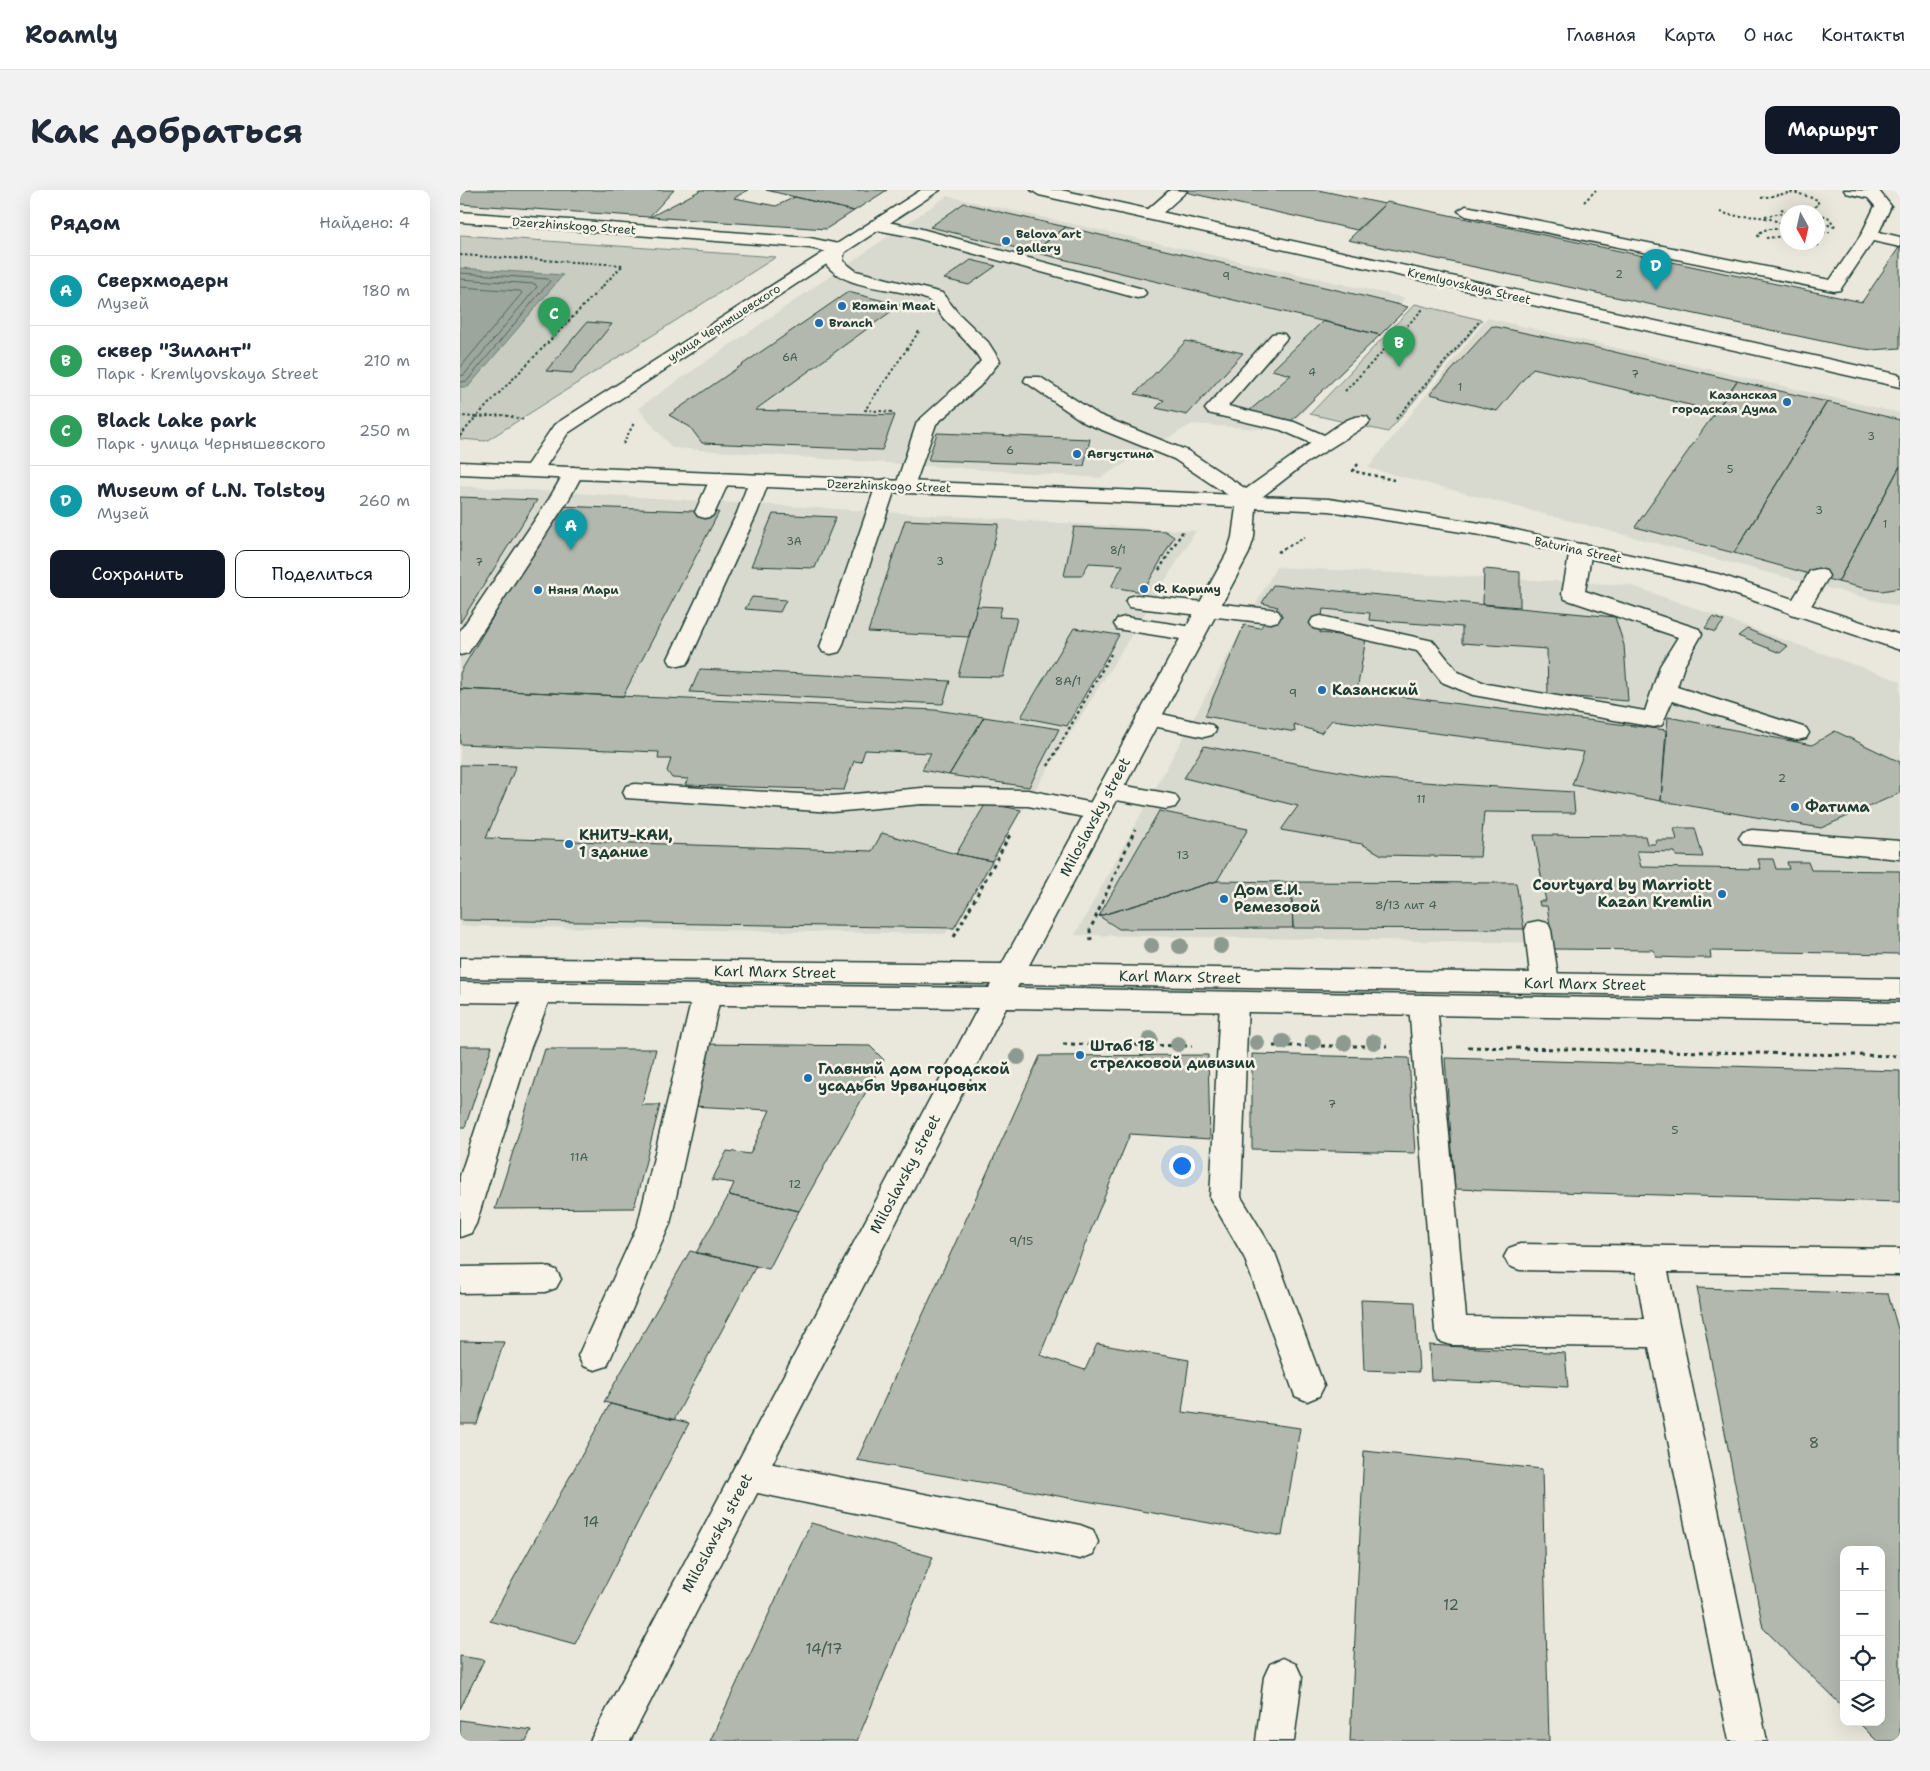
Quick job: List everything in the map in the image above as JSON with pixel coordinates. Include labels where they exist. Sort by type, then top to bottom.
[{"type":"main road","name":"улица Чернышевского","points":[[532,472],[560,429],[837,249],[932,190]]},
{"type":"main road","name":"Kremlyovskaya Street","points":[[1039,190],[1900,381]]},
{"type":"main road","points":[[1466,211],[1834,286],[1870,235],[1883,206],[1873,194],[1852,190]]},
{"type":"main road","points":[[1150,215],[1179,191]]},
{"type":"main road","name":"Dzerzhinskogo Street","points":[[460,217],[810,243],[837,249]]},
{"type":"main road","points":[[876,225],[912,232],[1020,263],[1137,293]]},
{"type":"main road","points":[[1870,235],[1900,242]]},
{"type":"main road","points":[[831,647],[896,485],[927,422],[973,382],[991,361],[982,346],[952,317],[936,297],[850,275],[834,263],[837,249]]},
{"type":"main road","points":[[1278,338],[1215,409],[1287,426],[1325,442]]},
{"type":"main road","points":[[1033,381],[1092,419],[1181,455],[1247,500],[1296,461],[1360,421]]},
{"type":"main road","name":"Dzerzhinskogo Street","points":[[460,468],[1247,500]]},
{"type":"main road","points":[[460,648],[573,473]]},
{"type":"main road","points":[[705,512],[720,479]]},
{"type":"main road","points":[[679,659],[747,514],[759,481]]},
{"type":"main road","name":"Baturina Street","points":[[1247,500],[1329,504],[1493,531],[1581,550],[1710,579],[1900,643]]},
{"type":"main road","name":"Miloslavsky street","points":[[609,1741],[1003,986],[1206,609],[1238,554],[1243,537],[1247,500]]},
{"type":"main road","points":[[1321,623],[1425,646],[1450,677],[1481,690],[1654,720],[1672,666],[1691,634],[1573,594],[1581,550]]},
{"type":"main road","points":[[1798,609],[1818,576]]},
{"type":"main road","points":[[1138,602],[1270,616]]},
{"type":"main road","points":[[1126,624],[1194,634]]},
{"type":"main road","points":[[1664,691],[1797,733]]},
{"type":"main road","points":[[1148,718],[1204,730]]},
{"type":"main road","points":[[635,792],[832,804],[922,796],[1166,801]]},
{"type":"main road","points":[[1752,838],[1900,850]]},
{"type":"main road","points":[[1538,930],[1545,983]]},
{"type":"main road","name":"Karl Marx Street","points":[[460,968],[1003,986],[1234,1002],[1900,1013]]},
{"type":"main road","name":"Karl Marx Street","points":[[460,992],[707,994],[1003,986],[1545,983],[1900,990]]},
{"type":"main road","points":[[460,1224],[515,1052],[538,992]]},
{"type":"main road","points":[[595,1356],[654,1224],[707,994]]},
{"type":"main road","points":[[1234,1002],[1225,1198],[1259,1253],[1307,1386]]},
{"type":"main road","points":[[1423,1005],[1451,1331],[1663,1333]]},
{"type":"main road","points":[[1520,1256],[1900,1262]]},
{"type":"main road","points":[[1650,1259],[1663,1333],[1748,1741]]},
{"type":"main road","points":[[460,1280],[545,1279]]},
{"type":"main road","points":[[748,1475],[1080,1542]]},
{"type":"main road","points":[[1276,1741],[1283,1677]]},
{"type":"path","points":[[1761,198],[1794,192],[1818,200],[1818,205]]},
{"type":"path","points":[[1720,212],[1733,217],[1780,213]]},
{"type":"path","points":[[1764,216],[1780,224]]},
{"type":"path","points":[[1825,216],[1828,217],[1835,227]]},
{"type":"path","points":[[1752,242],[1760,236],[1759,233],[1767,229],[1780,228]]},
{"type":"path","points":[[1751,235],[1780,236]]},
{"type":"path","points":[[460,255],[623,265],[476,417],[460,436]]},
{"type":"path","points":[[1305,433],[1422,308],[1430,310]]},
{"type":"path","points":[[1394,422],[1478,322],[1469,320]]},
{"type":"path","points":[[898,412],[865,410],[920,330]]},
{"type":"path","points":[[460,416],[504,415],[521,418]]},
{"type":"path","points":[[1353,471],[1358,464]]},
{"type":"path","points":[[1138,602],[1184,529]]},
{"type":"path","points":[[953,938],[1126,624]]},
{"type":"path","points":[[1063,1044],[1426,1046],[1900,1056]]},
{"type":"shaded area","points":[[947,196],[1405,298],[1286,431],[1192,424],[1100,478],[672,448],[638,408]]},
{"type":"shaded area","points":[[460,235],[776,257],[486,441],[460,439]]},
{"type":"shaded area","points":[[1415,304],[1482,320],[1388,432],[1310,414]]},
{"type":"shaded area","points":[[1487,318],[1900,413],[1900,607],[1368,468]]},
{"type":"shaded area","points":[[460,486],[1196,531],[1017,819],[955,930],[948,930],[945,934],[460,926]]},
{"type":"shaded area","points":[[1276,567],[1630,585],[1900,681],[1900,949],[1075,935]]},
{"type":"water","points":[[460,268],[563,275],[468,387],[460,387]]},
{"type":"building","points":[[460,190],[674,190],[649,217],[460,204]]},
{"type":"building","points":[[701,190],[748,190],[734,198],[776,206],[795,197],[854,211],[826,229],[650,217]]},
{"type":"building","points":[[766,190],[887,190],[854,211]]},
{"type":"building","points":[[1176,190],[1318,190],[1385,204],[1357,230]]},
{"type":"building","points":[[1387,202],[1862,302],[1900,246],[1900,348],[1872,350],[1845,346],[1348,240]]},
{"type":"building","points":[[964,203],[1066,227],[1033,252],[930,227]]},
{"type":"building","points":[[1066,227],[1408,307],[1380,335],[1033,252]]},
{"type":"building","points":[[971,260],[996,266],[969,285],[944,279]]},
{"type":"building","points":[[848,292],[900,305],[755,410],[895,415],[882,450],[702,443],[690,427],[669,415]]},
{"type":"building","points":[[1323,321],[1380,335],[1290,422],[1249,411],[1291,375],[1272,370]]},
{"type":"building","points":[[587,322],[612,324],[572,373],[546,371]]},
{"type":"building","points":[[1492,326],[1602,349],[1737,381],[1715,411],[1533,368],[1497,411],[1430,394]]},
{"type":"building","points":[[1186,341],[1243,353],[1187,415],[1156,408],[1164,400],[1135,394]]},
{"type":"building","points":[[1737,381],[1827,402],[1734,553],[1635,527]]},
{"type":"building","points":[[1827,402],[1900,420],[1900,466],[1838,582],[1734,553]]},
{"type":"building","points":[[937,433],[1090,439],[1084,466],[928,460]]},
{"type":"building","points":[[1900,466],[1900,588],[1882,591],[1838,582]]},
{"type":"building","points":[[460,497],[537,500],[460,623]]},
{"type":"building","points":[[558,506],[719,512],[623,696],[460,689],[460,673]]},
{"type":"building","points":[[773,514],[836,517],[815,568],[751,566]]},
{"type":"building","points":[[905,520],[999,524],[969,637],[868,632]]},
{"type":"building","points":[[1074,527],[1165,531],[1174,537],[1143,592],[1111,587],[1123,565],[1089,563],[1081,576],[1064,576]]},
{"type":"building","points":[[1484,569],[1520,572],[1520,607],[1483,604]]},
{"type":"building","points":[[1273,585],[1615,617],[1624,645],[1628,701],[1548,695],[1547,649],[1462,643],[1462,627],[1369,620],[1370,613],[1323,609],[1320,633],[1366,638],[1357,691],[1666,730],[1661,801],[1572,785],[1584,752],[1332,720],[1321,733],[1294,724],[1295,732],[1205,716],[1244,625],[1260,628],[1278,607],[1262,603]]},
{"type":"building","points":[[752,597],[786,600],[780,612],[745,609]]},
{"type":"building","points":[[977,606],[1002,607],[999,617],[1017,618],[1003,677],[958,676]]},
{"type":"building","points":[[1713,617],[1724,621],[1715,632],[1705,628]]},
{"type":"building","points":[[1074,628],[1119,635],[1067,726],[1021,717]]},
{"type":"building","points":[[1747,629],[1788,646],[1780,653],[1738,636]]},
{"type":"building","points":[[700,669],[950,681],[943,704],[690,692]]},
{"type":"building","points":[[460,689],[935,710],[984,717],[949,775],[922,770],[931,753],[865,750],[861,762],[854,761],[844,790],[685,785],[688,779],[672,778],[667,771],[671,759],[658,759],[659,752],[460,744]]},
{"type":"building","points":[[984,717],[1059,729],[1029,787],[949,775]]},
{"type":"building","points":[[1668,717],[1812,745],[1835,731],[1900,762],[1900,793],[1821,828],[1661,801]]},
{"type":"building","points":[[1204,746],[1379,779],[1573,792],[1575,813],[1484,812],[1480,857],[1382,855],[1362,844],[1281,830],[1298,806],[1184,778]]},
{"type":"building","name":"КНИТУ-КАИ, 1 здание","points":[[460,765],[516,766],[486,838],[872,851],[882,833],[956,854],[992,861],[954,928],[460,920]]},
{"type":"building","points":[[986,803],[1021,810],[992,861],[956,854]]},
{"type":"building","points":[[1159,811],[1248,829],[1217,881],[1099,916]]},
{"type":"building","name":"Courtyard by Marriott Kazan Kremlin","points":[[1674,828],[1695,828],[1703,857],[1676,856],[1675,852],[1637,851],[1641,867],[1761,869],[1758,859],[1773,859],[1776,869],[1789,869],[1787,862],[1808,862],[1811,870],[1900,871],[1900,954],[1710,951],[1711,958],[1685,958],[1656,957],[1654,950],[1554,949],[1547,906],[1540,906],[1539,901],[1546,901],[1543,887],[1537,887],[1536,881],[1542,881],[1534,835],[1645,836],[1647,844],[1654,844],[1656,843],[1655,840],[1677,840]]},
{"type":"building","name":"Дом Е.И. Ремезовой","points":[[1217,881],[1291,882],[1293,928],[1119,929],[1099,916]]},
{"type":"building","points":[[1291,882],[1516,883],[1524,929],[1293,928]]},
{"type":"building","points":[[705,1044],[870,1046],[884,1060],[799,1211],[729,1195],[734,1183],[712,1180],[727,1151],[750,1154],[770,1110],[691,1106]]},
{"type":"building","points":[[460,1046],[492,1046],[465,1127],[460,1127]]},
{"type":"building","points":[[545,1049],[656,1049],[642,1105],[660,1105],[634,1208],[495,1209]]},
{"type":"building","points":[[1252,1054],[1409,1058],[1415,1153],[1252,1149]]},
{"type":"building","points":[[1208,1055],[1210,1139],[1130,1134],[1040,1355],[1085,1370],[1097,1344],[1189,1360],[1182,1412],[1300,1428],[1282,1536],[857,1460],[1040,1056]]},
{"type":"building","points":[[1445,1058],[1900,1071],[1900,1202],[1455,1189]]},
{"type":"building","points":[[729,1195],[799,1211],[769,1269],[696,1253]]},
{"type":"building","points":[[690,1251],[756,1266],[674,1420],[604,1402]]},
{"type":"building","points":[[1697,1288],[1888,1294],[1900,1336],[1900,1741],[1877,1741],[1862,1726],[1885,1726],[1885,1546],[1840,1546],[1840,1704],[1763,1628]]},
{"type":"building","points":[[1361,1300],[1415,1302],[1419,1372],[1364,1370]]},
{"type":"building","points":[[460,1341],[504,1342],[477,1424],[460,1424]]},
{"type":"building","points":[[1429,1345],[1565,1353],[1568,1387],[1431,1380]]},
{"type":"building","points":[[610,1404],[689,1423],[575,1644],[490,1621]]},
{"type":"building","points":[[1364,1451],[1542,1469],[1549,1741],[1350,1741]]},
{"type":"building","points":[[811,1523],[933,1557],[857,1741],[710,1741]]},
{"type":"building","points":[[460,1656],[484,1660],[460,1709]]},
{"type":"building","points":[[460,1720],[531,1730],[526,1741],[460,1741]]},
{"type":"place","name":"Belova art gallery","points":[[1006,241]]},
{"type":"place","name":"Museum of L.N. Tolstoy","points":[[1656,290]]},
{"type":"place","name":"Romein Meat","points":[[842,306]]},
{"type":"place","name":"Branch","points":[[819,323]]},
{"type":"place","name":"Black Lake park","points":[[554,338]]},
{"type":"place","name":"сквер \"Зилант\"","points":[[1399,367]]},
{"type":"place","name":"Казанская городская Дума","points":[[1787,402]]},
{"type":"place","name":"Августина","points":[[1077,454]]},
{"type":"place","name":"Сверхмодерн","points":[[571,550]]},
{"type":"place","name":"Ф. Кариму","points":[[1144,589]]},
{"type":"place","name":"Няня Мари","points":[[538,590]]},
{"type":"place","name":"Казанский","points":[[1322,690]]},
{"type":"place","name":"Фатима","points":[[1795,807]]},
{"type":"place","name":"КНИТУ-КАИ, 1 здание","points":[[569,844]]},
{"type":"place","name":"Courtyard by Marriott Kazan Kremlin","points":[[1722,894]]},
{"type":"place","name":"Дом Е.И. Ремезовой","points":[[1224,899]]},
{"type":"place","name":"Штаб 18 стрелковой дивизии","points":[[1080,1055]]},
{"type":"place","name":"Главный дом городской усадьбы Урванцовых","points":[[808,1078]]}]
